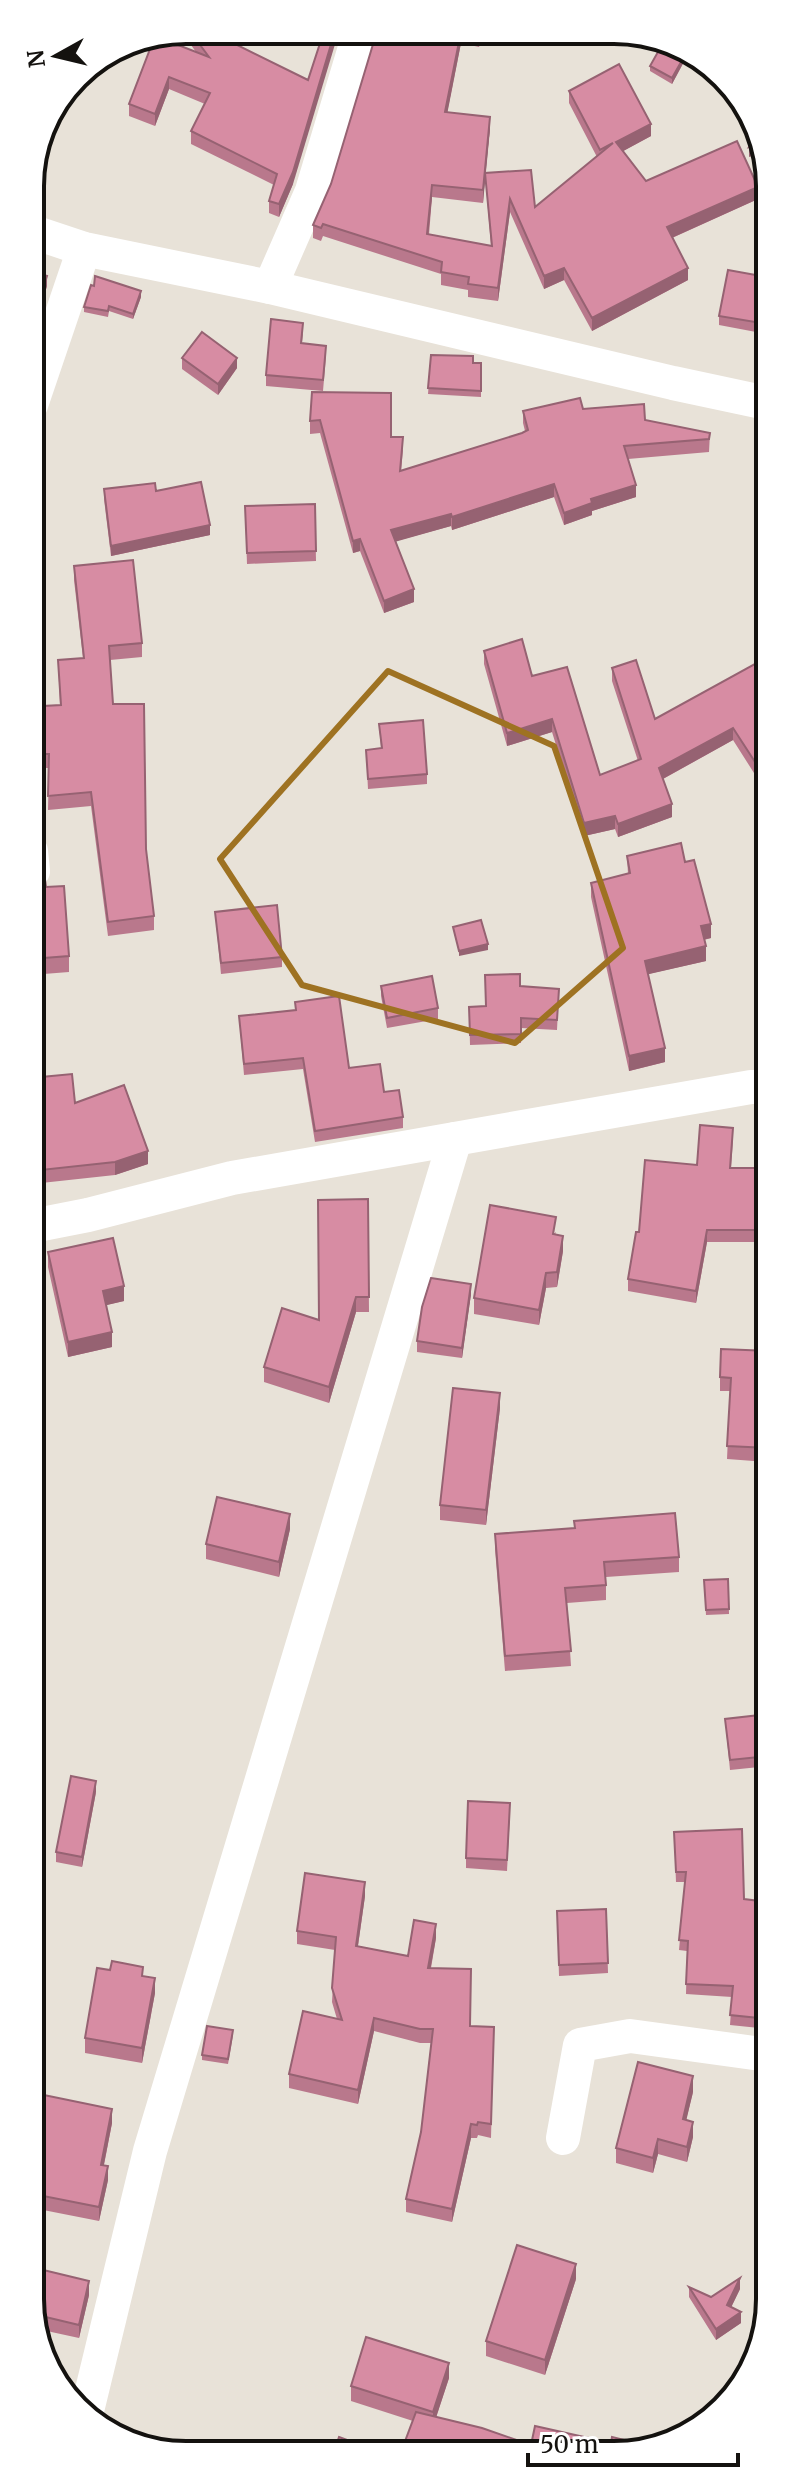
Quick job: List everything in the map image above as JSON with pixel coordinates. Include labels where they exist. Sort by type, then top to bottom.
[{"type":"street","points":[[270,287],[312,191],[356,44]]},
{"type":"street","points":[[44,236],[84,249],[270,287],[756,401]]},
{"type":"street","points":[[44,367],[84,249]]},
{"type":"street","points":[[44,1224],[232,1178],[756,1087]]},
{"type":"street","points":[[89,2402],[150,2151],[455,1139]]},
{"type":"street","points":[[563,2138],[580,2045],[630,2036],[756,2053]]},
{"type":"highlighted area","points":[[388,671],[554,746],[623,948],[515,1043],[302,985],[220,859]]},
{"type":"building","points":[[199,44],[235,44],[308,80],[320,44],[331,44],[293,172],[279,204],[269,201],[277,174],[191,131],[210,93],[169,77],[155,114],[129,104],[150,49],[177,45],[209,57]]},
{"type":"building","points":[[373,44],[459,44],[445,112],[490,117],[483,190],[432,185],[427,234],[492,246],[485,173],[531,170],[535,207],[613,143],[600,150],[569,91],[619,64],[651,124],[616,142],[646,181],[737,141],[756,188],[667,227],[688,268],[592,318],[564,268],[544,276],[510,199],[498,288],[468,284],[469,277],[441,272],[442,262],[323,224],[321,228],[313,225],[331,184]]},
{"type":"building","points":[[658,52],[681,61],[672,78],[650,66]]},
{"type":"building","points":[[728,270],[756,275],[756,322],[719,316]]},
{"type":"building","points":[[95,276],[141,291],[133,314],[109,306],[108,311],[84,307],[91,285],[94,286]]},
{"type":"building","points":[[271,319],[303,323],[301,343],[326,346],[323,380],[266,375]]},
{"type":"building","points":[[202,332],[237,358],[218,384],[182,358]]},
{"type":"building","points":[[431,355],[473,356],[473,363],[481,363],[481,391],[428,388]]},
{"type":"building","points":[[312,392],[391,393],[391,437],[403,437],[400,471],[522,433],[528,430],[523,411],[580,398],[583,409],[644,404],[645,420],[710,433],[709,439],[624,446],[636,485],[591,499],[592,503],[564,513],[554,484],[452,517],[451,514],[391,530],[414,589],[384,601],[360,539],[353,541],[320,420],[310,421]]},
{"type":"building","points":[[201,482],[210,525],[111,546],[104,489],[155,483],[156,491]]},
{"type":"building","points":[[315,504],[316,551],[247,553],[245,506]]},
{"type":"building","points":[[133,560],[142,643],[109,646],[113,704],[144,704],[146,849],[154,916],[108,922],[91,792],[48,796],[49,754],[44,754],[44,706],[61,705],[58,660],[84,658],[74,566]]},
{"type":"building","points":[[522,639],[532,676],[567,667],[600,775],[641,759],[612,668],[636,660],[655,719],[756,663],[756,763],[733,728],[659,768],[672,804],[618,824],[615,816],[584,823],[552,719],[507,733],[484,651]]},
{"type":"building","points":[[423,720],[427,774],[368,779],[366,750],[382,748],[379,724]]},
{"type":"building","points":[[681,843],[685,862],[694,860],[711,924],[701,926],[706,946],[645,961],[665,1048],[629,1056],[591,883],[630,873],[627,856]]},
{"type":"building","points":[[44,872],[46,887],[64,886],[69,956],[44,958]]},
{"type":"building","points":[[277,905],[282,957],[221,963],[215,912]]},
{"type":"building","points":[[481,920],[488,944],[459,951],[453,927]]},
{"type":"building","points":[[520,974],[520,986],[559,989],[557,1020],[521,1018],[521,1034],[470,1035],[469,1007],[486,1006],[485,975]]},
{"type":"building","points":[[432,976],[438,1008],[387,1018],[381,986]]},
{"type":"building","points":[[339,996],[349,1068],[380,1064],[384,1092],[399,1090],[403,1117],[315,1131],[303,1058],[244,1064],[239,1016],[296,1010],[295,1002]]},
{"type":"building","points":[[72,1074],[75,1103],[124,1085],[148,1151],[115,1162],[44,1170],[44,1077]]},
{"type":"building","points":[[700,1125],[733,1128],[730,1168],[756,1168],[756,1230],[707,1230],[696,1291],[628,1279],[636,1232],[639,1232],[645,1160],[697,1165]]},
{"type":"building","points":[[368,1199],[369,1297],[356,1297],[329,1387],[264,1367],[282,1308],[319,1320],[318,1200]]},
{"type":"building","points":[[490,1205],[556,1217],[553,1234],[563,1236],[557,1272],[546,1273],[539,1310],[474,1298]]},
{"type":"building","points":[[113,1238],[124,1286],[103,1291],[112,1332],[68,1342],[48,1252]]},
{"type":"building","points":[[431,1278],[471,1284],[462,1348],[417,1341],[422,1307]]},
{"type":"building","points":[[721,1349],[756,1350],[756,1447],[727,1446],[731,1378],[720,1377]]},
{"type":"building","points":[[453,1388],[500,1393],[486,1510],[440,1505]]},
{"type":"building","points":[[217,1497],[290,1514],[279,1562],[206,1544]]},
{"type":"building","points":[[675,1513],[679,1557],[604,1562],[606,1585],[565,1588],[571,1651],[505,1656],[495,1534],[575,1528],[574,1521]]},
{"type":"building","points":[[728,1579],[729,1609],[706,1610],[704,1580]]},
{"type":"building","points":[[756,1715],[756,1757],[730,1760],[725,1719]]},
{"type":"building","points":[[71,1776],[96,1781],[82,1857],[56,1852]]},
{"type":"building","points":[[468,1801],[510,1803],[507,1860],[466,1858]]},
{"type":"building","points":[[742,1829],[744,1899],[756,1900],[756,2018],[730,2015],[733,1986],[686,1984],[688,1941],[679,1940],[686,1872],[676,1872],[674,1832]]},
{"type":"building","points":[[305,1873],[365,1882],[356,1946],[408,1956],[414,1920],[436,1924],[428,1968],[471,1969],[470,2026],[494,2027],[491,2124],[471,2124],[452,2209],[406,2199],[421,2132],[433,2029],[374,2018],[358,2090],[289,2074],[303,2011],[342,2020],[332,1988],[336,1937],[297,1931]]},
{"type":"building","points":[[606,1909],[608,1963],[559,1965],[557,1911]]},
{"type":"building","points":[[112,1961],[143,1967],[142,1976],[155,1978],[142,2048],[85,2038],[97,1968],[110,1970]]},
{"type":"building","points":[[207,2026],[233,2030],[228,2059],[202,2055]]},
{"type":"building","points":[[638,2062],[693,2076],[683,2119],[693,2122],[687,2147],[658,2139],[653,2158],[616,2148]]},
{"type":"building","points":[[44,2095],[112,2109],[101,2165],[108,2166],[99,2207],[44,2196]]},
{"type":"building","points":[[517,2245],[576,2264],[545,2360],[486,2341]]},
{"type":"building","points":[[44,2270],[89,2281],[79,2325],[45,2317]]},
{"type":"building","points":[[740,2278],[727,2305],[741,2312],[716,2329],[689,2287],[711,2297]]},
{"type":"building","points":[[366,2337],[449,2363],[433,2412],[351,2386]]},
{"type":"building","points":[[416,2412],[482,2428],[519,2441],[405,2441]]},
{"type":"building","points":[[535,2426],[602,2441],[532,2441]]}]
